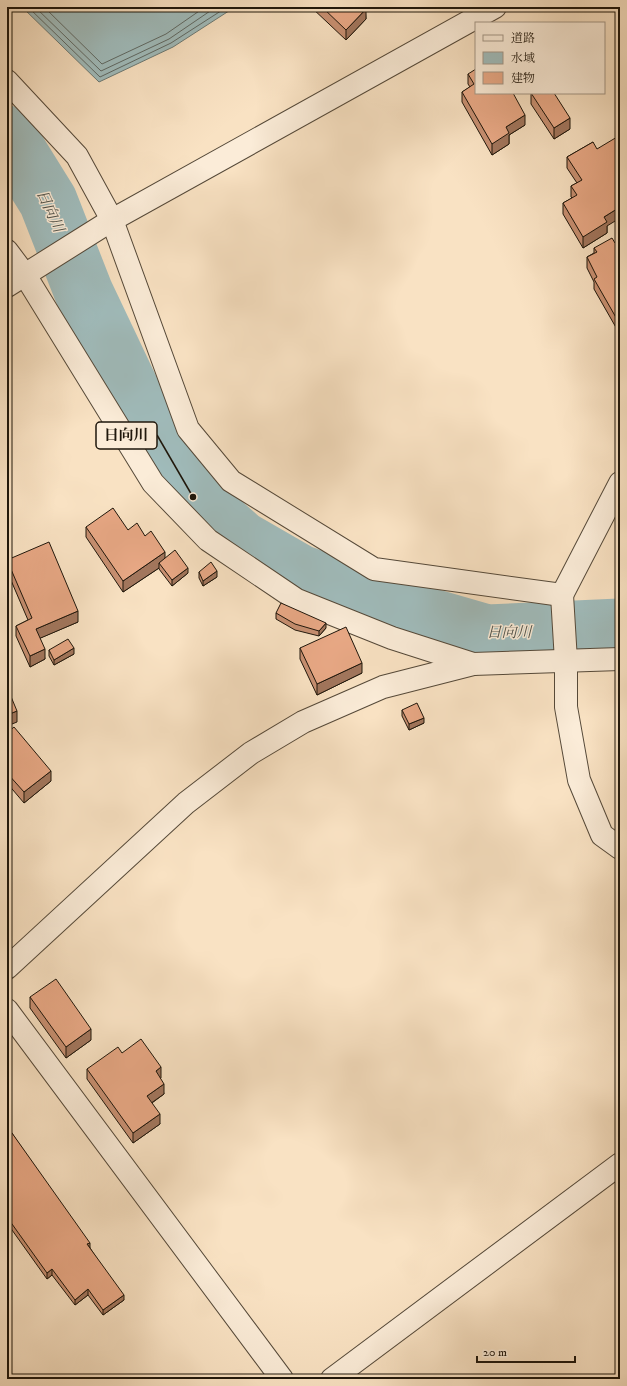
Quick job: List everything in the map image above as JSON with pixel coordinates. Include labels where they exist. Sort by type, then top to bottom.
[{"type":"street","points":[[7,286],[112,220],[495,7]]},
{"type":"street","points":[[7,81],[77,156],[112,220],[188,430],[231,481],[374,569],[562,595]]},
{"type":"street","points":[[7,251],[32,271],[153,483],[208,540],[297,600],[392,638],[473,664]]},
{"type":"street","points":[[620,483],[562,595],[566,661],[566,707],[579,780],[602,835],[620,848]]},
{"type":"street","points":[[7,968],[186,803],[251,754],[303,722],[383,687],[473,664],[620,659]]},
{"type":"street","points":[[7,1010],[282,1379]]},
{"type":"street","points":[[332,1379],[620,1164]]},
{"type":"water","points":[[22,7],[235,7],[173,47],[99,82]]},
{"type":"building","points":[[322,7],[365,7],[366,9],[346,30]]},
{"type":"building","points":[[475,70],[475,94],[514,94],[525,115],[506,127],[509,133],[492,144],[462,92],[474,84],[468,74]]},
{"type":"building","points":[[532,94],[555,94],[570,118],[554,128]]},
{"type":"building","points":[[617,137],[620,141],[620,207],[604,217],[607,222],[583,237],[563,203],[577,195],[571,186],[582,180],[567,157],[593,142],[597,149]]},
{"type":"building","points":[[612,238],[615,243],[620,240],[620,320],[618,321],[594,279],[597,277],[587,257],[597,252],[594,248]]},
{"type":"building","points":[[113,508],[128,530],[137,523],[145,536],[151,531],[165,552],[123,581],[86,527]]},
{"type":"building","points":[[49,542],[78,611],[36,629],[45,649],[30,656],[16,626],[32,618],[7,560]]},
{"type":"building","points":[[175,550],[188,568],[172,580],[159,563]]},
{"type":"building","points":[[211,562],[217,571],[203,581],[199,572]]},
{"type":"building","points":[[281,603],[326,623],[319,631],[295,624],[276,613]]},
{"type":"building","points":[[346,627],[362,663],[317,684],[300,648]]},
{"type":"building","points":[[68,639],[74,648],[54,660],[49,650]]},
{"type":"building","points":[[7,687],[17,711],[7,715]]},
{"type":"building","points":[[417,703],[424,718],[409,724],[402,710]]},
{"type":"building","points":[[14,727],[51,771],[24,792],[7,773],[7,733]]},
{"type":"building","points":[[56,979],[91,1029],[66,1047],[30,997]]},
{"type":"building","points":[[141,1039],[161,1067],[156,1071],[164,1084],[147,1096],[160,1114],[133,1133],[87,1069],[118,1047],[122,1053]]},
{"type":"building","points":[[7,1126],[90,1243],[87,1244],[124,1295],[103,1310],[88,1289],[75,1300],[52,1269],[47,1273],[7,1217]]},
{"type":"waterway","name":"日向川","points":[[7,135],[48,201],[84,293],[151,434],[193,497],[241,540],[300,574],[380,603],[487,634],[620,628]]},
{"type":"place","name":"日向川","points":[[193,497]]}]
